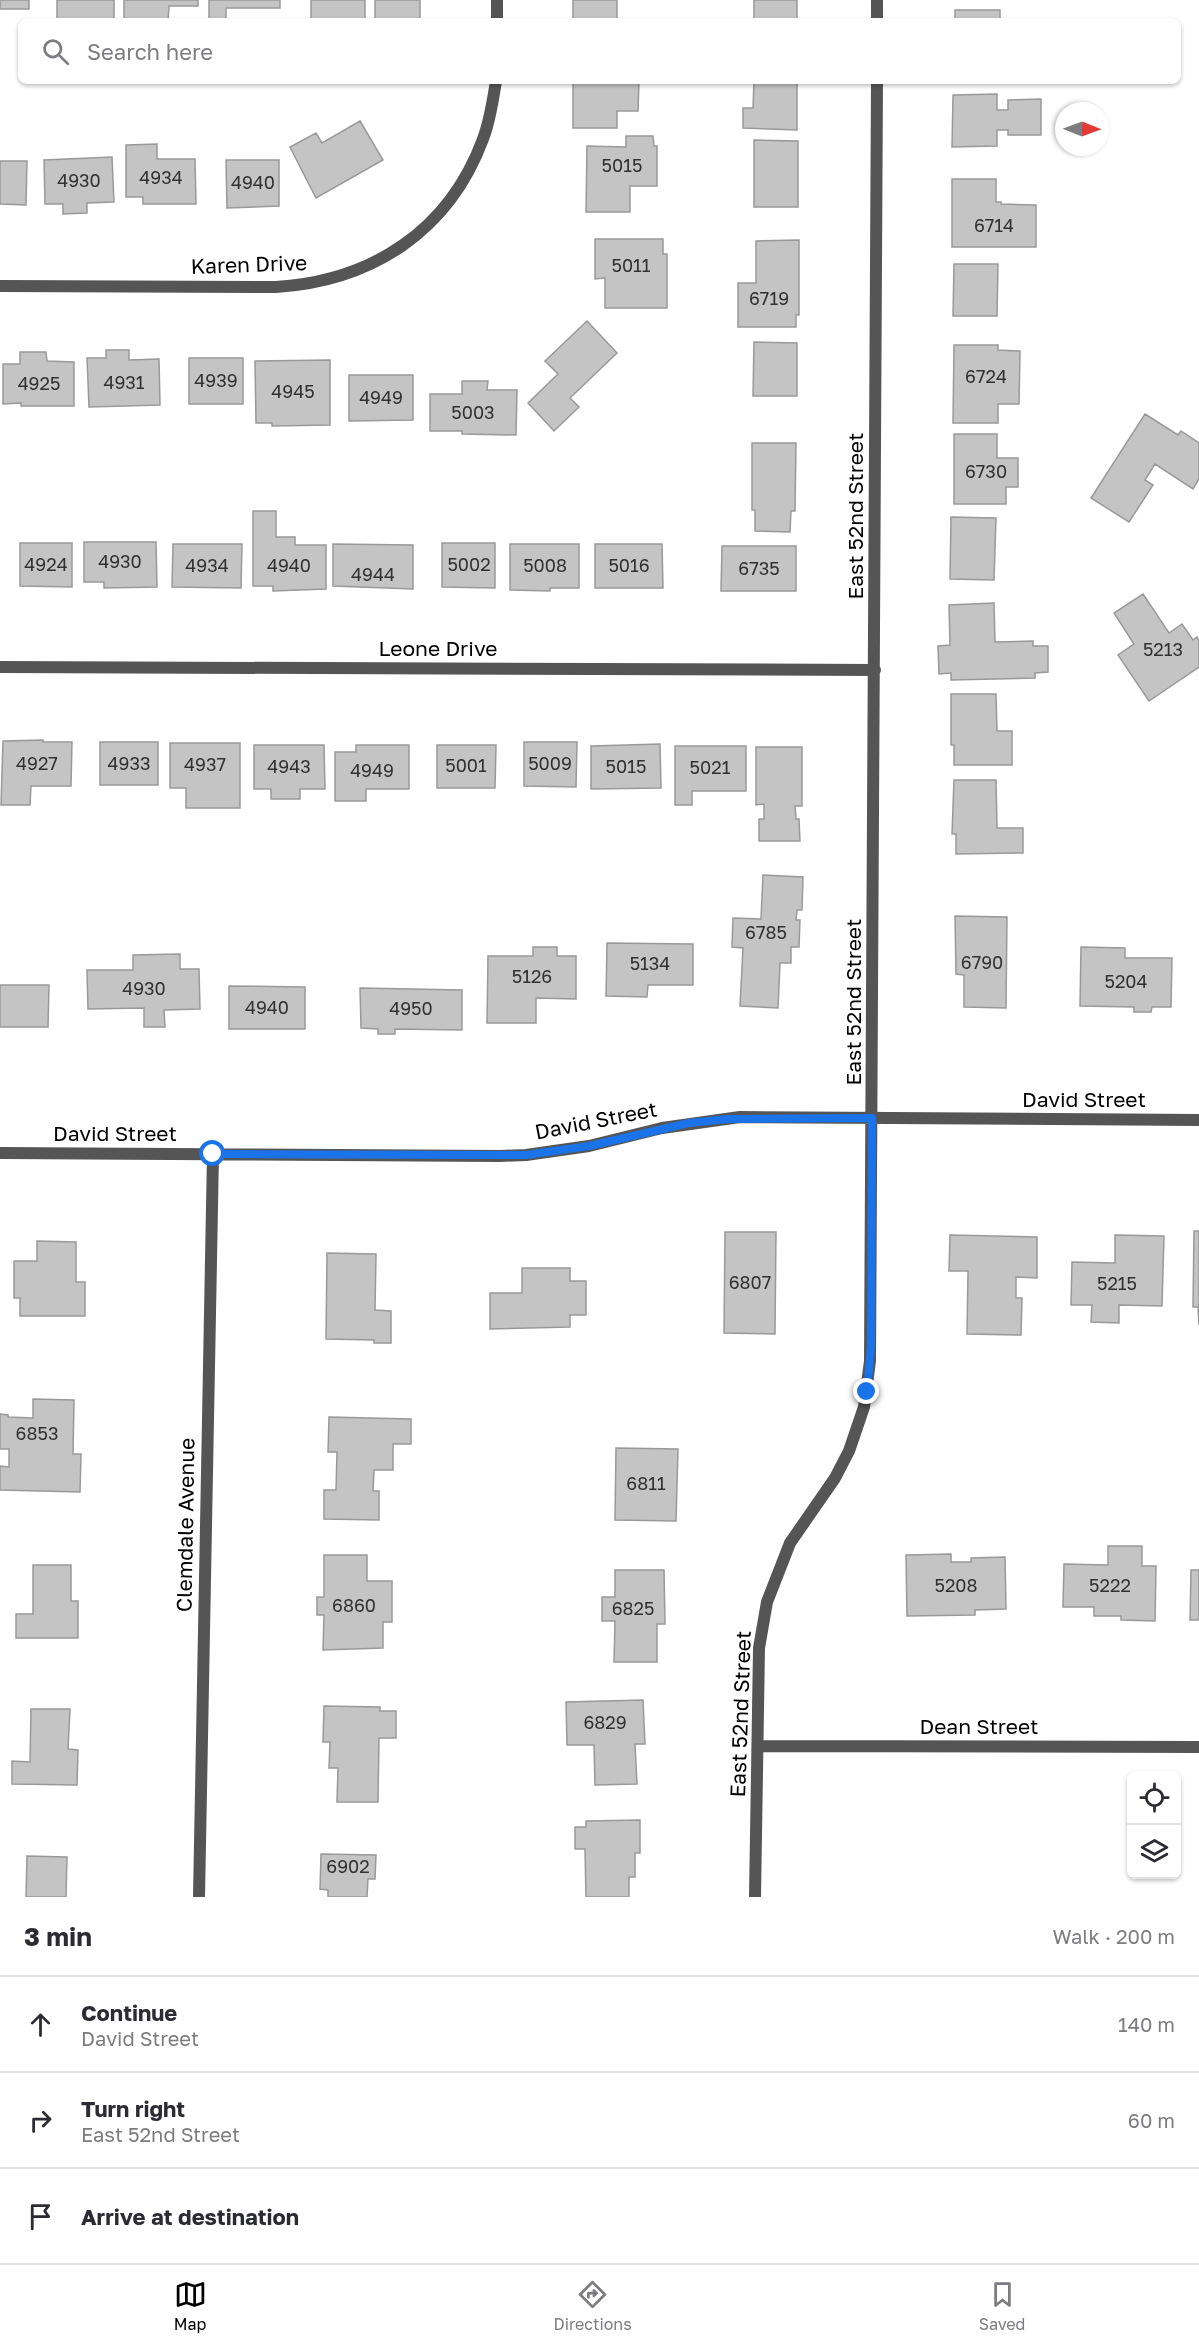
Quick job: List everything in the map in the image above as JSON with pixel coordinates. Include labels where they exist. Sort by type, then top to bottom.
[{"type":"street","points":[[497,0],[497,18]]},
{"type":"street","points":[[877,18],[878,0]]},
{"type":"street","name":"Karen Drive","points":[[0,286],[276,287],[307,285],[339,278],[395,251],[420,232],[442,210],[462,184],[488,127],[495,84]]},
{"type":"street","name":"East 52nd Street","points":[[755,1897],[759,1648],[767,1602],[790,1543],[836,1478],[849,1451],[867,1392],[871,1346],[877,84]]},
{"type":"street","name":"Leone Drive","points":[[0,667],[875,670]]},
{"type":"street","name":"David Street","points":[[0,1153],[526,1155],[589,1146],[689,1123],[728,1119],[1199,1120]]},
{"type":"street","name":"Clemdale Avenue","points":[[199,1897],[213,1154]]},
{"type":"street","name":"Dean Street","points":[[758,1746],[1199,1747]]},
{"type":"building","points":[[0,0],[29,0],[29,9],[0,9]]},
{"type":"building","points":[[57,0],[114,0],[114,18],[57,18]]},
{"type":"building","points":[[124,0],[198,0],[198,6],[169,6],[168,18],[124,18]]},
{"type":"building","points":[[209,0],[280,0],[280,8],[226,8],[226,18],[209,18]]},
{"type":"building","points":[[311,0],[365,0],[365,18],[311,18]]},
{"type":"building","points":[[375,0],[420,0],[420,18],[375,18]]},
{"type":"building","points":[[573,0],[617,0],[617,18],[573,18]]},
{"type":"building","points":[[754,0],[797,0],[797,18],[754,18]]},
{"type":"building","points":[[955,10],[1000,10],[1000,18],[955,18]]},
{"type":"building","points":[[573,84],[639,84],[638,111],[617,111],[617,128],[573,128]]},
{"type":"building","points":[[754,84],[797,84],[797,130],[743,128],[743,108],[753,108]]},
{"type":"building","points":[[997,94],[997,110],[1008,110],[1008,100],[1041,99],[1041,135],[1008,135],[1008,130],[997,130],[997,146],[952,147],[953,95]]},
{"type":"building","points":[[360,121],[383,160],[316,198],[290,147],[316,133],[322,143]]},
{"type":"building","points":[[626,136],[653,136],[654,146],[657,146],[657,186],[630,186],[630,212],[586,212],[587,146],[626,147]]},
{"type":"building","points":[[754,140],[798,141],[798,207],[754,207]]},
{"type":"building","points":[[157,144],[157,159],[195,159],[196,204],[143,204],[143,197],[126,197],[126,145]]},
{"type":"building","points":[[112,157],[114,202],[87,203],[87,213],[63,214],[63,204],[45,204],[44,160]]},
{"type":"building","points":[[226,160],[279,160],[279,206],[227,208]]},
{"type":"building","points":[[0,161],[27,161],[26,205],[0,204]]},
{"type":"building","points":[[952,179],[996,179],[996,202],[1036,205],[1036,247],[952,247]]},
{"type":"building","points":[[595,239],[663,239],[663,254],[667,254],[667,308],[605,308],[605,278],[595,279]]},
{"type":"building","points":[[799,240],[799,315],[796,315],[796,327],[738,327],[738,283],[756,283],[756,241]]},
{"type":"building","points":[[954,264],[998,264],[997,316],[953,316]]},
{"type":"building","points":[[587,321],[617,353],[570,398],[579,407],[554,431],[528,403],[558,374],[545,361]]},
{"type":"building","points":[[754,342],[797,343],[797,396],[753,396]]},
{"type":"building","points":[[954,345],[998,345],[998,350],[1020,351],[1019,404],[998,404],[998,423],[953,423]]},
{"type":"building","points":[[106,350],[129,350],[129,360],[159,359],[160,405],[89,407],[87,358],[106,358]]},
{"type":"building","points":[[20,352],[46,352],[47,361],[74,362],[74,406],[3,404],[3,364],[20,364]]},
{"type":"building","points":[[189,358],[243,358],[243,404],[189,404]]},
{"type":"building","points":[[330,360],[330,425],[272,426],[272,423],[256,423],[255,361]]},
{"type":"building","points":[[349,375],[413,375],[413,420],[349,421]]},
{"type":"building","points":[[462,381],[488,381],[487,390],[517,390],[516,435],[430,431],[430,394],[462,394]]},
{"type":"building","points":[[1145,414],[1178,435],[1181,431],[1199,443],[1199,479],[1193,489],[1155,464],[1145,480],[1153,485],[1129,522],[1091,498]]},
{"type":"building","points":[[954,434],[997,434],[997,458],[1018,458],[1018,487],[1006,487],[1006,504],[954,504]]},
{"type":"building","points":[[752,443],[796,443],[795,511],[791,511],[790,532],[755,531],[755,510],[752,510]]},
{"type":"building","points":[[253,511],[276,511],[276,537],[295,537],[295,545],[326,545],[326,589],[273,591],[273,586],[253,586]]},
{"type":"building","points":[[951,517],[996,518],[994,580],[950,579]]},
{"type":"building","points":[[84,542],[156,542],[157,587],[104,588],[104,582],[84,582]]},
{"type":"building","points":[[20,543],[72,543],[72,587],[20,586]]},
{"type":"building","points":[[442,543],[495,543],[495,588],[442,587]]},
{"type":"building","points":[[173,544],[242,544],[241,588],[172,587]]},
{"type":"building","points":[[333,544],[413,545],[413,589],[333,586]]},
{"type":"building","points":[[510,544],[579,544],[579,588],[550,588],[550,591],[510,590]]},
{"type":"building","points":[[595,544],[662,544],[663,588],[595,588]]},
{"type":"building","points":[[722,546],[796,546],[796,591],[721,591]]},
{"type":"building","points":[[1143,594],[1169,633],[1182,624],[1193,640],[1197,637],[1199,641],[1199,667],[1149,701],[1118,655],[1134,644],[1114,613]]},
{"type":"building","points":[[994,603],[995,642],[1033,641],[1033,646],[1048,646],[1048,672],[1035,673],[1035,678],[951,680],[951,673],[939,674],[938,646],[950,645],[949,605]]},
{"type":"building","points":[[951,694],[996,694],[997,731],[1012,731],[1012,765],[954,765],[954,745],[951,745]]},
{"type":"building","points":[[43,740],[43,742],[72,742],[71,786],[31,786],[30,805],[1,805],[3,741]]},
{"type":"building","points":[[100,742],[158,742],[158,785],[100,785]]},
{"type":"building","points":[[524,742],[577,742],[576,787],[524,786]]},
{"type":"building","points":[[170,743],[240,743],[240,808],[186,808],[186,788],[170,788]]},
{"type":"building","points":[[660,744],[661,788],[591,789],[591,746]]},
{"type":"building","points":[[254,745],[324,745],[325,789],[300,789],[300,799],[271,799],[271,789],[254,789]]},
{"type":"building","points":[[356,745],[409,745],[409,789],[366,789],[366,801],[335,801],[335,752],[356,752]]},
{"type":"building","points":[[437,745],[496,745],[495,788],[437,788]]},
{"type":"building","points":[[675,746],[746,746],[746,791],[692,791],[692,805],[675,805]]},
{"type":"building","points":[[756,747],[802,747],[802,806],[795,806],[796,819],[799,819],[800,841],[759,841],[759,819],[764,819],[764,804],[756,805]]},
{"type":"building","points":[[954,780],[996,780],[997,828],[1023,828],[1023,853],[956,854],[956,834],[952,834]]},
{"type":"building","points":[[763,875],[803,877],[802,910],[797,910],[796,920],[800,920],[799,947],[791,947],[791,963],[780,963],[778,1008],[740,1006],[743,948],[732,947],[733,918],[761,919]]},
{"type":"building","points":[[955,916],[1007,917],[1006,1008],[964,1007],[964,975],[956,974]]},
{"type":"building","points":[[607,943],[693,944],[693,985],[648,985],[647,997],[606,996]]},
{"type":"building","points":[[533,947],[557,947],[557,956],[576,956],[576,999],[536,998],[536,1023],[487,1023],[488,956],[533,956]]},
{"type":"building","points":[[1081,947],[1125,948],[1125,958],[1172,958],[1171,1007],[1152,1007],[1151,1012],[1134,1012],[1134,1007],[1080,1006]]},
{"type":"building","points":[[180,954],[180,969],[199,969],[200,1009],[164,1010],[165,1027],[144,1027],[144,1008],[88,1009],[87,970],[133,970],[133,955]]},
{"type":"building","points":[[0,985],[49,985],[48,1027],[0,1027]]},
{"type":"building","points":[[229,986],[305,987],[305,1029],[229,1029]]},
{"type":"building","points":[[360,988],[462,990],[462,1030],[395,1029],[395,1034],[378,1034],[378,1029],[361,1028]]},
{"type":"building","points":[[1194,1231],[1199,1231],[1199,1325],[1198,1307],[1193,1307]]},
{"type":"building","points":[[725,1232],[776,1232],[775,1334],[724,1333]]},
{"type":"building","points":[[950,1235],[1037,1237],[1037,1278],[1016,1277],[1016,1298],[1022,1298],[1021,1335],[967,1334],[968,1271],[949,1271]]},
{"type":"building","points":[[1115,1235],[1164,1236],[1162,1306],[1119,1305],[1119,1323],[1091,1322],[1092,1305],[1071,1305],[1072,1262],[1115,1263]]},
{"type":"building","points":[[37,1241],[76,1242],[76,1282],[85,1282],[85,1316],[20,1316],[20,1298],[14,1298],[14,1261],[37,1261]]},
{"type":"building","points":[[327,1253],[376,1254],[375,1310],[391,1311],[391,1343],[374,1343],[374,1340],[326,1339]]},
{"type":"building","points":[[522,1268],[570,1268],[570,1281],[586,1281],[586,1315],[570,1315],[570,1327],[490,1329],[490,1293],[522,1293]]},
{"type":"building","points":[[33,1399],[74,1400],[73,1454],[81,1454],[80,1492],[0,1490],[0,1466],[9,1467],[9,1449],[0,1449],[0,1414],[8,1415],[8,1417],[33,1418]]},
{"type":"building","points":[[329,1417],[411,1419],[411,1444],[393,1444],[393,1470],[374,1470],[373,1491],[379,1491],[379,1520],[324,1519],[324,1490],[336,1490],[337,1452],[328,1452]]},
{"type":"building","points":[[616,1448],[678,1449],[676,1521],[615,1520]]},
{"type":"building","points":[[1108,1546],[1142,1546],[1142,1566],[1156,1566],[1155,1621],[1121,1620],[1121,1616],[1094,1616],[1094,1607],[1063,1607],[1064,1564],[1108,1565]]},
{"type":"building","points":[[951,1554],[951,1562],[971,1562],[971,1558],[1005,1557],[1006,1609],[975,1610],[975,1615],[907,1616],[906,1555]]},
{"type":"building","points":[[324,1555],[367,1555],[367,1581],[392,1581],[392,1622],[383,1622],[383,1648],[323,1650],[324,1615],[317,1615],[317,1597],[324,1597]]},
{"type":"building","points":[[33,1565],[71,1565],[71,1601],[78,1601],[78,1638],[16,1638],[16,1614],[33,1614]]},
{"type":"building","points":[[615,1570],[664,1570],[665,1624],[657,1624],[657,1662],[614,1662],[615,1621],[602,1621],[602,1597],[615,1597]]},
{"type":"building","points":[[1191,1570],[1199,1570],[1199,1620],[1190,1620]]},
{"type":"building","points":[[643,1700],[645,1744],[635,1744],[637,1784],[595,1785],[594,1745],[567,1745],[566,1702]]},
{"type":"building","points":[[324,1706],[380,1707],[380,1711],[396,1711],[396,1738],[379,1738],[378,1802],[337,1802],[338,1768],[329,1768],[330,1742],[323,1742]]},
{"type":"building","points":[[31,1709],[70,1709],[68,1749],[78,1750],[77,1785],[12,1784],[12,1761],[30,1762]]},
{"type":"building","points":[[640,1820],[640,1853],[635,1853],[635,1877],[629,1877],[629,1897],[586,1897],[585,1849],[575,1849],[575,1827],[586,1827],[586,1821]]},
{"type":"building","points":[[321,1854],[376,1855],[375,1879],[368,1879],[367,1897],[328,1897],[328,1890],[320,1889]]},
{"type":"building","points":[[27,1856],[67,1857],[66,1897],[26,1897]]},
{"type":"route","points":[[213,1154],[526,1155],[589,1146],[689,1123],[754,1117],[872,1118],[871,1346],[867,1392]]}]
